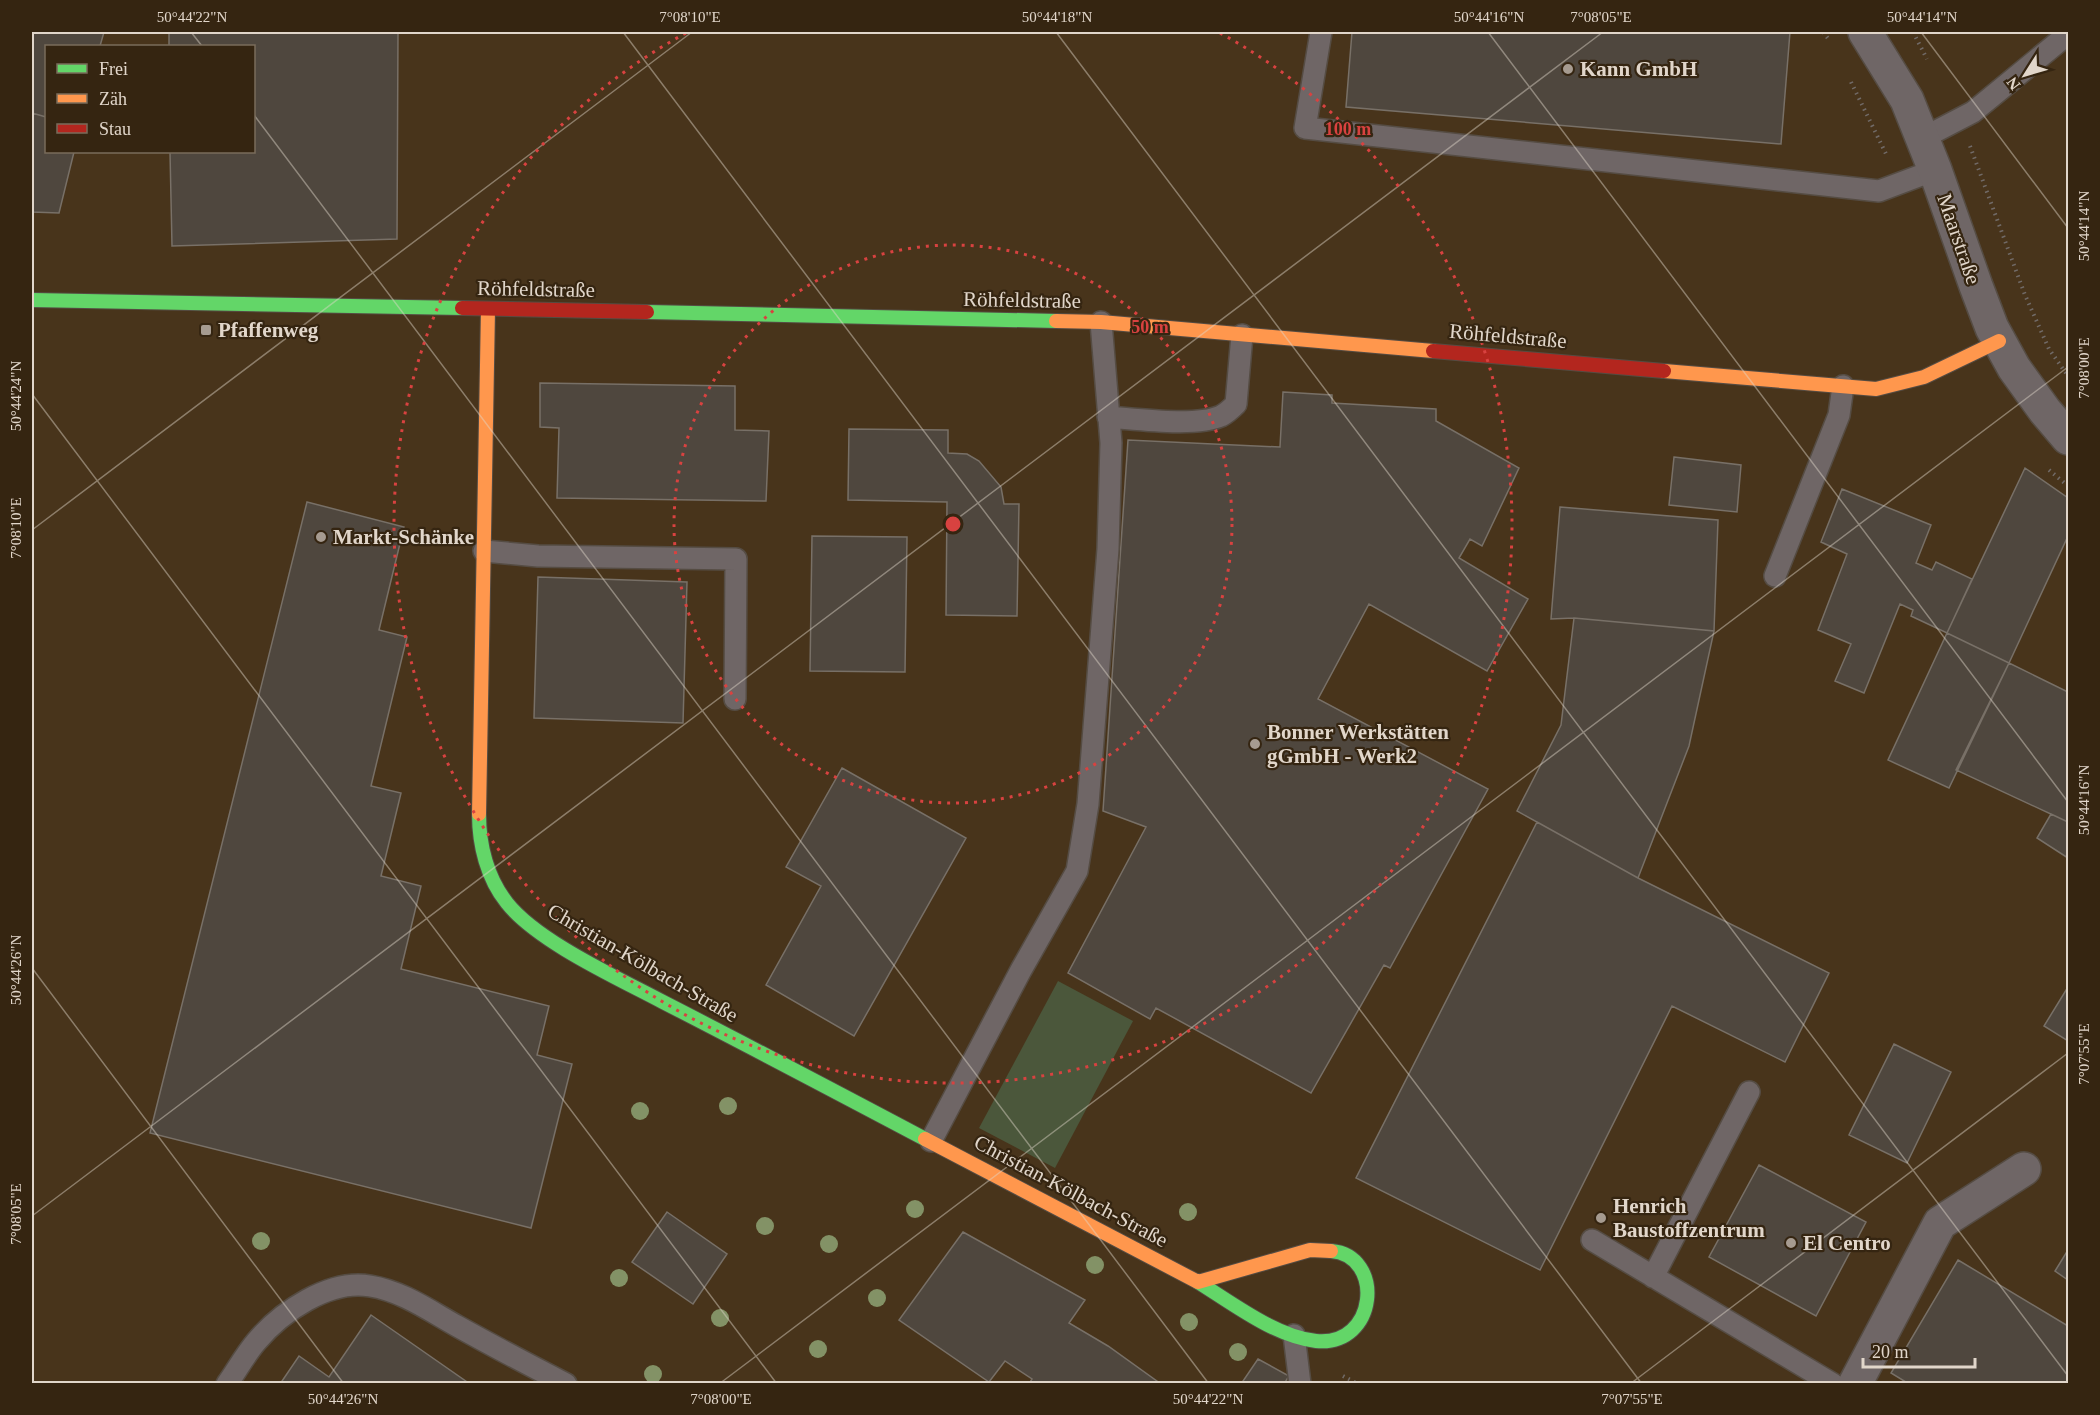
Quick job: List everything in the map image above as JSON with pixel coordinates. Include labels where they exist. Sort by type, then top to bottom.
[{"type":"street","name":"Maarstraße","points":[[1865,32],[1907,100],[1935,170],[1984,308],[1999,341],[2014,368],[2066,432]]},
{"type":"street","name":"Röhfeldstraße","points":[[32,300],[1101,322],[1876,389],[1916,381],[1999,341]]},
{"type":"street","name":"Christian-Kölbach-Straße","points":[[488,309],[478,830],[486,863],[499,892],[515,912],[544,934],[630,984],[1198,1281],[1275,1329],[1319,1342],[1349,1335],[1361,1323],[1368,1308],[1370,1292],[1367,1280],[1358,1265],[1341,1252],[1326,1248],[1310,1250],[1198,1281]]},
{"type":"street","points":[[1855,1383],[1940,1224],[2024,1169]]},
{"type":"lane","points":[[1321,32],[1305,128],[1879,191],[1935,170]]},
{"type":"lane","points":[[1923,138],[1972,112],[2068,34]]},
{"type":"lane","points":[[931,1141],[1021,970],[1077,871],[1088,804],[1108,549],[1111,443],[1101,322]]},
{"type":"lane","points":[[1108,417],[1187,421],[1224,415],[1236,404],[1242,334]]},
{"type":"lane","points":[[1775,576],[1839,415],[1843,386]]},
{"type":"lane","points":[[484,551],[538,556],[736,559],[735,699]]},
{"type":"lane","points":[[1653,1277],[1749,1092]]},
{"type":"lane","points":[[1592,1240],[1833,1383]]},
{"type":"lane","points":[[227,1383],[255,1342],[273,1324],[303,1302],[337,1287],[369,1286],[405,1297],[498,1349],[566,1383]]},
{"type":"lane","points":[[1294,1335],[1300,1383]]},
{"type":"path","points":[[1913,32],[1928,61]]},
{"type":"path","points":[[1958,120],[1973,153],[2025,295],[2049,349],[2068,376]]},
{"type":"shaded area","points":[[32,32],[2068,32],[2068,1383],[32,1383]]},
{"type":"green space","points":[[1058,981],[1133,1021],[1055,1168],[979,1128]]},
{"type":"building","points":[[32,32],[104,32],[100,45],[45,45],[45,117],[32,113]]},
{"type":"building","points":[[169,32],[398,32],[397,239],[172,246],[170,153],[255,153],[255,45],[169,45]]},
{"type":"building","name":"Kann GmbH","points":[[1352,32],[1790,32],[1781,144],[1346,107]]},
{"type":"building","points":[[32,113],[45,117],[45,153],[74,153],[59,213],[32,212]]},
{"type":"building","points":[[540,383],[735,386],[735,430],[769,431],[766,501],[557,498],[559,428],[540,427]]},
{"type":"building","name":"Bonner Werkstätten gGmbH - Werk2","points":[[1283,392],[1332,395],[1332,403],[1436,409],[1436,421],[1519,468],[1482,546],[1470,539],[1459,558],[1528,599],[1487,671],[1369,604],[1318,699],[1488,789],[1390,968],[1384,965],[1311,1093],[1156,1008],[1150,1019],[1068,973],[1146,827],[1103,811],[1128,440],[1280,447]]},
{"type":"building","points":[[849,429],[948,430],[948,453],[967,454],[979,461],[1001,487],[1004,504],[1019,504],[1017,616],[946,615],[947,502],[848,500]]},
{"type":"building","points":[[1674,457],[1741,465],[1737,512],[1669,505]]},
{"type":"building","points":[[2025,468],[2068,498],[2068,536],[2009,663],[1947,633]]},
{"type":"building","points":[[1842,489],[1931,525],[1916,563],[1932,570],[1936,562],[1972,579],[1947,633],[1911,616],[1913,610],[1900,604],[1864,693],[1835,681],[1851,644],[1818,630],[1847,554],[1821,542]]},
{"type":"building","points":[[307,502],[404,527],[379,630],[407,637],[371,786],[401,793],[381,876],[421,886],[401,969],[549,1006],[537,1055],[572,1064],[531,1228],[150,1133]]},
{"type":"building","points":[[1560,507],[1718,520],[1714,631],[1574,618],[1551,619]]},
{"type":"building","points":[[812,536],[907,537],[905,672],[810,671]]},
{"type":"building","points":[[538,577],[687,582],[683,723],[534,718]]},
{"type":"building","points":[[1574,618],[1714,631],[1689,746],[1638,878],[1517,811],[1561,725]]},
{"type":"building","points":[[1947,633],[2009,663],[1949,788],[1888,760]]},
{"type":"building","points":[[2009,663],[2068,692],[2068,822],[1956,770]]},
{"type":"building","points":[[842,768],[966,838],[854,1036],[766,985],[821,886],[786,867]]},
{"type":"building","points":[[2051,814],[2068,822],[2068,858],[2037,838]]},
{"type":"building","points":[[1537,822],[1638,878],[1829,973],[1785,1062],[1672,1006],[1540,1270],[1356,1178]]},
{"type":"building","points":[[2068,987],[2068,1041],[2044,1026]]},
{"type":"building","points":[[1894,1044],[1951,1072],[1907,1163],[1849,1135]]},
{"type":"building","points":[[1759,1165],[1866,1222],[1816,1316],[1709,1257]]},
{"type":"building","points":[[667,1212],[727,1254],[693,1304],[632,1262]]},
{"type":"building","points":[[963,1232],[1085,1300],[1069,1323],[1108,1346],[1161,1384],[1029,1384],[1032,1379],[1005,1361],[989,1382],[899,1320]]},
{"type":"building","points":[[2068,1250],[2068,1280],[2055,1271]]},
{"type":"building","points":[[1958,1260],[2068,1326],[2068,1384],[1909,1384],[1891,1373]]},
{"type":"building","points":[[371,1315],[470,1384],[280,1384],[299,1356],[329,1377]]},
{"type":"building","points":[[1258,1359],[1289,1376],[1284,1384],[1241,1384]]},
{"type":"traffic: fast","points":[[32,300],[462,308]]},
{"type":"traffic: fast","points":[[647,312],[1056,321]]},
{"type":"traffic: fast","points":[[479,814],[485,861],[494,883],[507,903],[538,932],[602,970],[925,1139]]},
{"type":"traffic: fast","points":[[1198,1282],[1255,1318],[1285,1333],[1316,1341],[1337,1339],[1352,1330],[1362,1316],[1367,1300],[1366,1283],[1360,1268],[1348,1256],[1331,1251]]},
{"type":"traffic: slow","points":[[479,814],[488,309]]},
{"type":"traffic: slow","points":[[1056,321],[1101,322],[1433,351]]},
{"type":"traffic: slow","points":[[1664,371],[1876,389],[1924,377],[1999,341]]},
{"type":"traffic: slow","points":[[925,1139],[1198,1282],[1310,1250],[1331,1251]]},
{"type":"traffic: jam","points":[[462,308],[647,312]]},
{"type":"traffic: jam","points":[[1433,351],[1664,371]]},
{"type":"place","name":"Kann GmbH","points":[[1568,69]]},
{"type":"place","name":"Pfaffenweg","points":[[206,330]]},
{"type":"place","name":"Markt-Schänke","points":[[321,537]]},
{"type":"place","name":"Bonner Werkstätten gGmbH - Werk2","points":[[1255,744]]},
{"type":"place","name":"Henrich Baustoffzentrum","points":[[1601,1218]]},
{"type":"place","name":"El Centro","points":[[1791,1243]]}]
